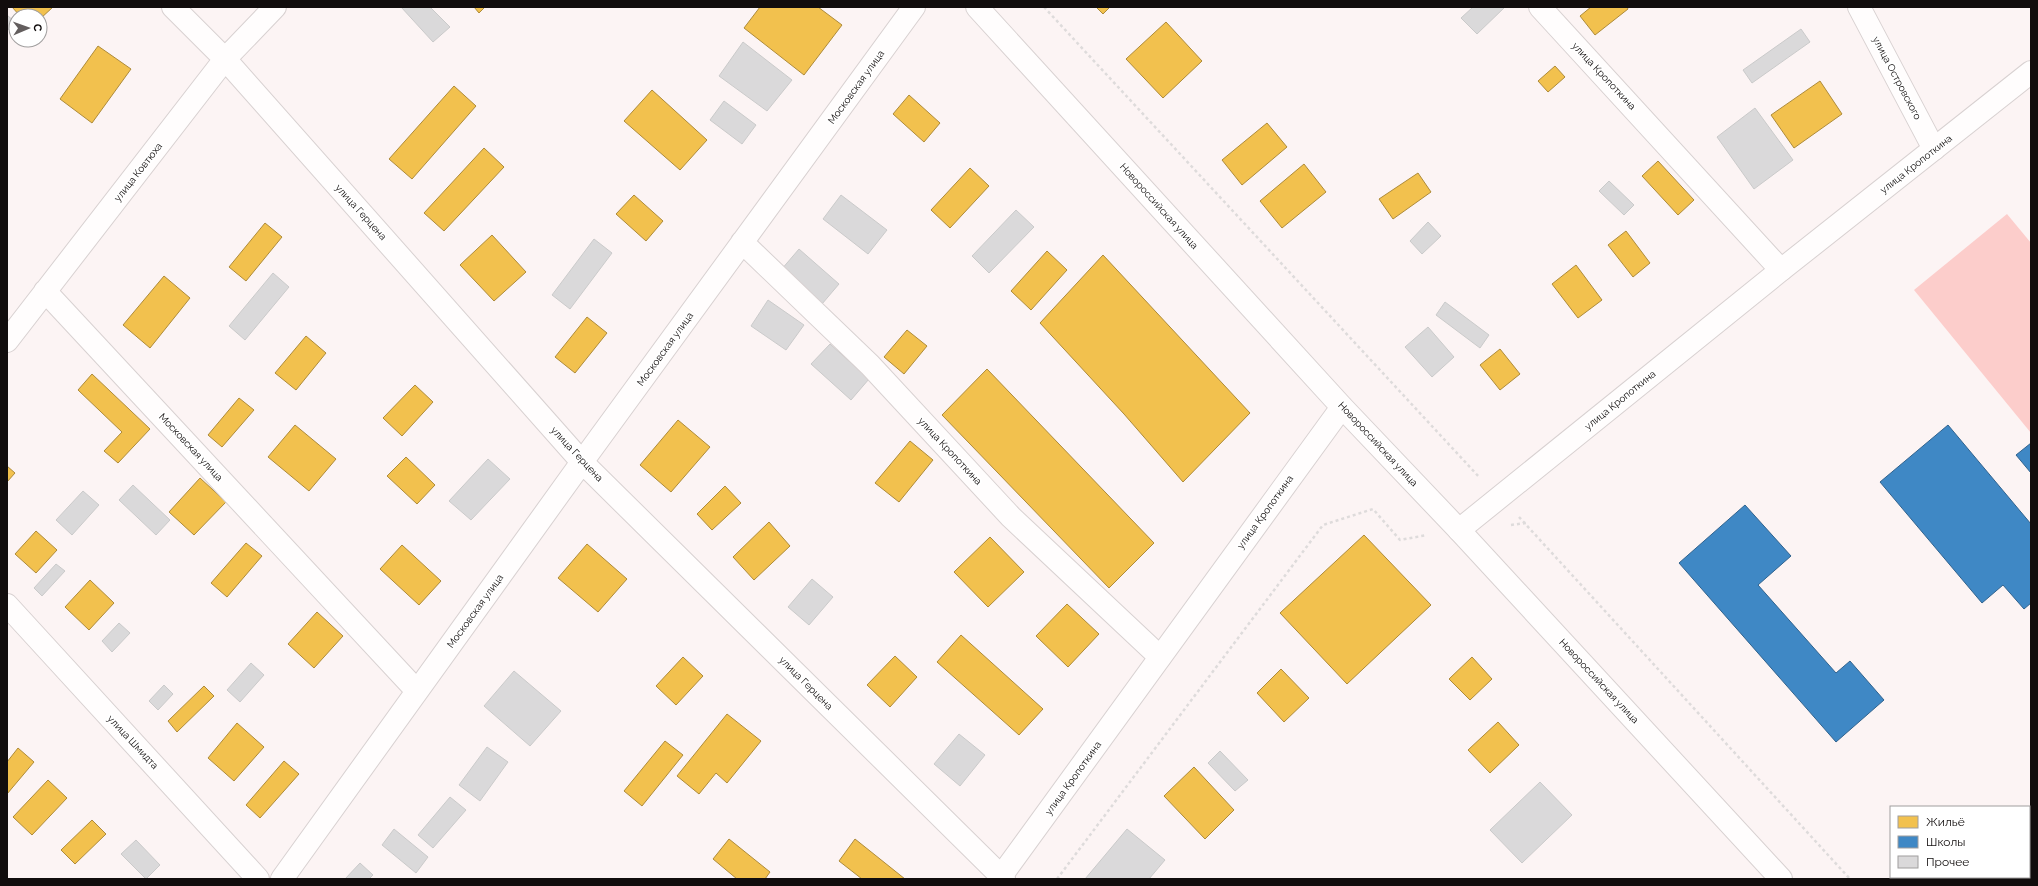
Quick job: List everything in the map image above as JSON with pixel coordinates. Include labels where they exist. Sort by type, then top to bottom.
[{"type":"street","name":"улица Герцена","points":[[173,7],[226,60],[582,462],[1001,878]]},
{"type":"street","name":"улица Ковтюха","points":[[7,341],[226,60],[275,7]]},
{"type":"street","name":"Московская улица","points":[[282,879],[582,462],[914,7]]},
{"type":"street","name":"Новороссийская улица","points":[[977,7],[1342,407],[1459,530],[1781,879]]},
{"type":"street","name":"улица Кропоткина","points":[[1540,7],[1781,270]]},
{"type":"street","name":"улица Островского","points":[[1859,7],[1934,149]]},
{"type":"street","name":"улица Кропоткина","points":[[1459,530],[1781,270],[2031,72]]},
{"type":"street","name":"улица Кропоткина","points":[[742,242],[870,365],[1011,517],[1160,657]]},
{"type":"street","name":"Московская улица","points":[[45,291],[417,692]]},
{"type":"street","name":"улица Кропоткина","points":[[1001,878],[1342,407]]},
{"type":"street","name":"улица Шмидта","points":[[7,605],[258,879]]},
{"type":"path","points":[[1044,7],[1499,498],[1526,523],[1850,879]]},
{"type":"path","points":[[1057,879],[1323,525],[1373,509],[1400,540],[1459,530]]},
{"type":"path","points":[[1503,526],[1526,523]]},
{"type":"shaded area","points":[[2007,214],[2031,243],[2031,433],[1914,290]]},
{"type":"building: Жильё","points":[[12,7],[53,7],[48,12],[48,8]]},
{"type":"building: Жильё","points":[[474,7],[485,7],[479,13]]},
{"type":"building: Жильё","points":[[760,7],[818,7],[842,25],[804,75],[744,28]]},
{"type":"building: Жильё","points":[[1096,7],[1110,7],[1103,14]]},
{"type":"building: Жильё","points":[[1591,7],[1627,7],[1628,9],[1595,35],[1580,16]]},
{"type":"building: Жильё","points":[[1166,22],[1202,61],[1163,98],[1126,59]]},
{"type":"building: Жильё","points":[[98,46],[131,69],[92,123],[60,99]]},
{"type":"building: Жильё","points":[[1555,66],[1565,77],[1548,92],[1538,81]]},
{"type":"building: Жильё","points":[[1820,81],[1842,114],[1794,148],[1771,115]]},
{"type":"building: Жильё","points":[[454,86],[476,106],[412,179],[389,159]]},
{"type":"building: Жильё","points":[[652,90],[707,140],[680,170],[624,121]]},
{"type":"building: Жильё","points":[[909,95],[940,123],[924,142],[893,114]]},
{"type":"building: Жильё","points":[[1267,123],[1287,147],[1242,185],[1222,160]]},
{"type":"building: Жильё","points":[[484,148],[504,167],[444,231],[424,213]]},
{"type":"building: Жильё","points":[[1658,161],[1694,200],[1678,215],[1642,176]]},
{"type":"building: Жильё","points":[[1304,164],[1326,192],[1282,228],[1260,201]]},
{"type":"building: Жильё","points":[[970,168],[989,186],[950,228],[931,210]]},
{"type":"building: Жильё","points":[[1418,173],[1431,192],[1393,219],[1379,199]]},
{"type":"building: Жильё","points":[[634,195],[663,221],[646,241],[616,214]]},
{"type":"building: Жильё","points":[[265,223],[282,237],[246,281],[229,267]]},
{"type":"building: Жильё","points":[[1626,231],[1650,263],[1633,277],[1608,245]]},
{"type":"building: Жильё","points":[[492,235],[526,272],[494,301],[460,265]]},
{"type":"building: Жильё","points":[[1047,251],[1067,270],[1031,310],[1011,291]]},
{"type":"building: Жильё","points":[[1103,255],[1250,413],[1183,482],[1124,414],[1040,323]]},
{"type":"building: Жильё","points":[[1576,265],[1602,300],[1578,318],[1552,284]]},
{"type":"building: Жильё","points":[[164,276],[190,298],[150,348],[123,325]]},
{"type":"building: Жильё","points":[[587,317],[607,333],[575,373],[555,357]]},
{"type":"building: Жильё","points":[[907,330],[927,346],[904,374],[884,357]]},
{"type":"building: Жильё","points":[[306,336],[326,353],[296,390],[275,373]]},
{"type":"building: Жильё","points":[[1500,349],[1520,374],[1500,390],[1480,365]]},
{"type":"building: Жильё","points":[[987,369],[1154,543],[1109,588],[942,415]]},
{"type":"building: Жильё","points":[[92,374],[150,429],[118,463],[104,451],[122,432],[78,390]]},
{"type":"building: Жильё","points":[[415,385],[433,402],[402,436],[383,418]]},
{"type":"building: Жильё","points":[[239,398],[254,410],[222,447],[208,435]]},
{"type":"building: Жильё","points":[[678,420],[710,447],[671,492],[640,465]]},
{"type":"building: Жильё","points":[[295,425],[336,459],[309,491],[268,457]]},
{"type":"building: Жильё","points":[[910,441],[933,460],[899,502],[875,483]]},
{"type":"building: Жильё","points":[[406,457],[435,485],[417,504],[387,476]]},
{"type":"building: Жильё","points":[[7,466],[15,473],[7,482]]},
{"type":"building: Жильё","points":[[200,478],[226,502],[194,535],[169,512]]},
{"type":"building: Жильё","points":[[725,486],[741,503],[712,530],[697,514]]},
{"type":"building: Жильё","points":[[769,522],[790,546],[754,580],[733,557]]},
{"type":"building: Жильё","points":[[36,531],[57,550],[36,573],[15,554]]},
{"type":"building: Жильё","points":[[1364,535],[1431,605],[1347,684],[1280,613]]},
{"type":"building: Жильё","points":[[990,537],[1024,572],[988,607],[954,572]]},
{"type":"building: Жильё","points":[[246,543],[262,556],[227,597],[211,583]]},
{"type":"building: Жильё","points":[[587,544],[627,579],[598,612],[558,578]]},
{"type":"building: Жильё","points":[[402,545],[441,581],[419,605],[380,569]]},
{"type":"building: Жильё","points":[[90,580],[114,603],[89,630],[65,607]]},
{"type":"building: Жильё","points":[[1067,604],[1099,634],[1068,667],[1036,636]]},
{"type":"building: Жильё","points":[[317,612],[343,636],[314,668],[288,644]]},
{"type":"building: Жильё","points":[[961,635],[1043,709],[1019,735],[937,662]]},
{"type":"building: Жильё","points":[[895,656],[917,677],[890,707],[867,685]]},
{"type":"building: Жильё","points":[[683,657],[703,676],[676,705],[656,686]]},
{"type":"building: Жильё","points":[[1472,657],[1492,679],[1470,700],[1449,679]]},
{"type":"building: Жильё","points":[[1281,669],[1309,698],[1284,722],[1257,693]]},
{"type":"building: Жильё","points":[[204,686],[214,696],[177,732],[168,721]]},
{"type":"building: Жильё","points":[[727,714],[761,741],[727,783],[716,773],[699,794],[677,776]]},
{"type":"building: Жильё","points":[[1498,722],[1519,745],[1490,773],[1468,750]]},
{"type":"building: Жильё","points":[[237,723],[264,747],[234,781],[208,758]]},
{"type":"building: Жильё","points":[[665,741],[683,755],[642,806],[624,791]]},
{"type":"building: Жильё","points":[[18,748],[34,762],[7,794],[7,762]]},
{"type":"building: Жильё","points":[[284,761],[299,774],[260,818],[246,805]]},
{"type":"building: Жильё","points":[[1194,767],[1234,810],[1205,839],[1164,796]]},
{"type":"building: Жильё","points":[[48,780],[67,798],[32,835],[13,817]]},
{"type":"building: Жильё","points":[[92,820],[106,834],[75,864],[61,850]]},
{"type":"building: Жильё","points":[[729,839],[770,872],[765,879],[737,879],[713,859]]},
{"type":"building: Жильё","points":[[855,839],[905,879],[862,879],[839,861]]},
{"type":"building: Школы","points":[[1948,425],[2031,524],[2031,603],[2024,609],[2003,585],[1982,603],[1880,482]]},
{"type":"building: Школы","points":[[2031,443],[2031,473],[2016,455]]},
{"type":"building: Школы","points":[[1745,505],[1791,556],[1758,585],[1836,673],[1850,661],[1884,700],[1836,742],[1679,563]]},
{"type":"building: Прочее","points":[[401,7],[430,7],[450,27],[433,42]]},
{"type":"building: Прочее","points":[[1473,7],[1505,7],[1477,34],[1461,18]]},
{"type":"building: Прочее","points":[[7,15],[8,30],[7,31]]},
{"type":"building: Прочее","points":[[1801,29],[1810,42],[1752,83],[1743,70]]},
{"type":"building: Прочее","points":[[743,42],[792,80],[767,111],[719,76]]},
{"type":"building: Прочее","points":[[724,101],[756,125],[742,144],[710,120]]},
{"type":"building: Прочее","points":[[1755,108],[1793,160],[1754,189],[1717,137]]},
{"type":"building: Прочее","points":[[1609,181],[1634,205],[1624,215],[1599,191]]},
{"type":"building: Прочее","points":[[841,195],[887,230],[868,254],[823,219]]},
{"type":"building: Прочее","points":[[1016,210],[1034,227],[989,273],[972,256]]},
{"type":"building: Прочее","points":[[1428,222],[1441,236],[1422,254],[1410,241]]},
{"type":"building: Прочее","points":[[594,239],[612,253],[570,309],[552,295]]},
{"type":"building: Прочее","points":[[799,249],[839,284],[822,304],[781,270]]},
{"type":"building: Прочее","points":[[273,273],[289,287],[245,340],[229,326]]},
{"type":"building: Прочее","points":[[768,300],[804,325],[786,350],[751,326]]},
{"type":"building: Прочее","points":[[1445,302],[1489,335],[1480,348],[1436,315]]},
{"type":"building: Прочее","points":[[1428,327],[1454,357],[1432,377],[1405,347]]},
{"type":"building: Прочее","points":[[830,344],[869,379],[851,400],[811,364]]},
{"type":"building: Прочее","points":[[488,459],[510,479],[471,520],[449,501]]},
{"type":"building: Прочее","points":[[133,485],[170,520],[156,535],[119,500]]},
{"type":"building: Прочее","points":[[83,491],[99,505],[72,535],[56,520]]},
{"type":"building: Прочее","points":[[56,564],[65,571],[42,596],[34,588]]},
{"type":"building: Прочее","points":[[812,579],[833,597],[809,625],[788,607]]},
{"type":"building: Прочее","points":[[119,623],[130,633],[112,652],[102,641]]},
{"type":"building: Прочее","points":[[251,663],[264,675],[240,702],[227,690]]},
{"type":"building: Прочее","points":[[514,671],[561,711],[530,746],[484,706]]},
{"type":"building: Прочее","points":[[164,685],[173,694],[158,710],[149,701]]},
{"type":"building: Прочее","points":[[959,734],[985,755],[960,786],[934,764]]},
{"type":"building: Прочее","points":[[487,747],[508,762],[480,801],[459,785]]},
{"type":"building: Прочее","points":[[1220,751],[1248,780],[1235,791],[1208,763]]},
{"type":"building: Прочее","points":[[1540,782],[1572,815],[1522,863],[1490,830]]},
{"type":"building: Прочее","points":[[450,797],[466,810],[433,848],[418,835]]},
{"type":"building: Прочее","points":[[394,829],[428,857],[416,873],[382,845]]},
{"type":"building: Прочее","points":[[1127,829],[1165,860],[1149,879],[1085,879]]},
{"type":"building: Прочее","points":[[136,840],[160,865],[146,879],[121,854]]},
{"type":"building: Прочее","points":[[360,863],[373,875],[369,879],[345,879]]}]
